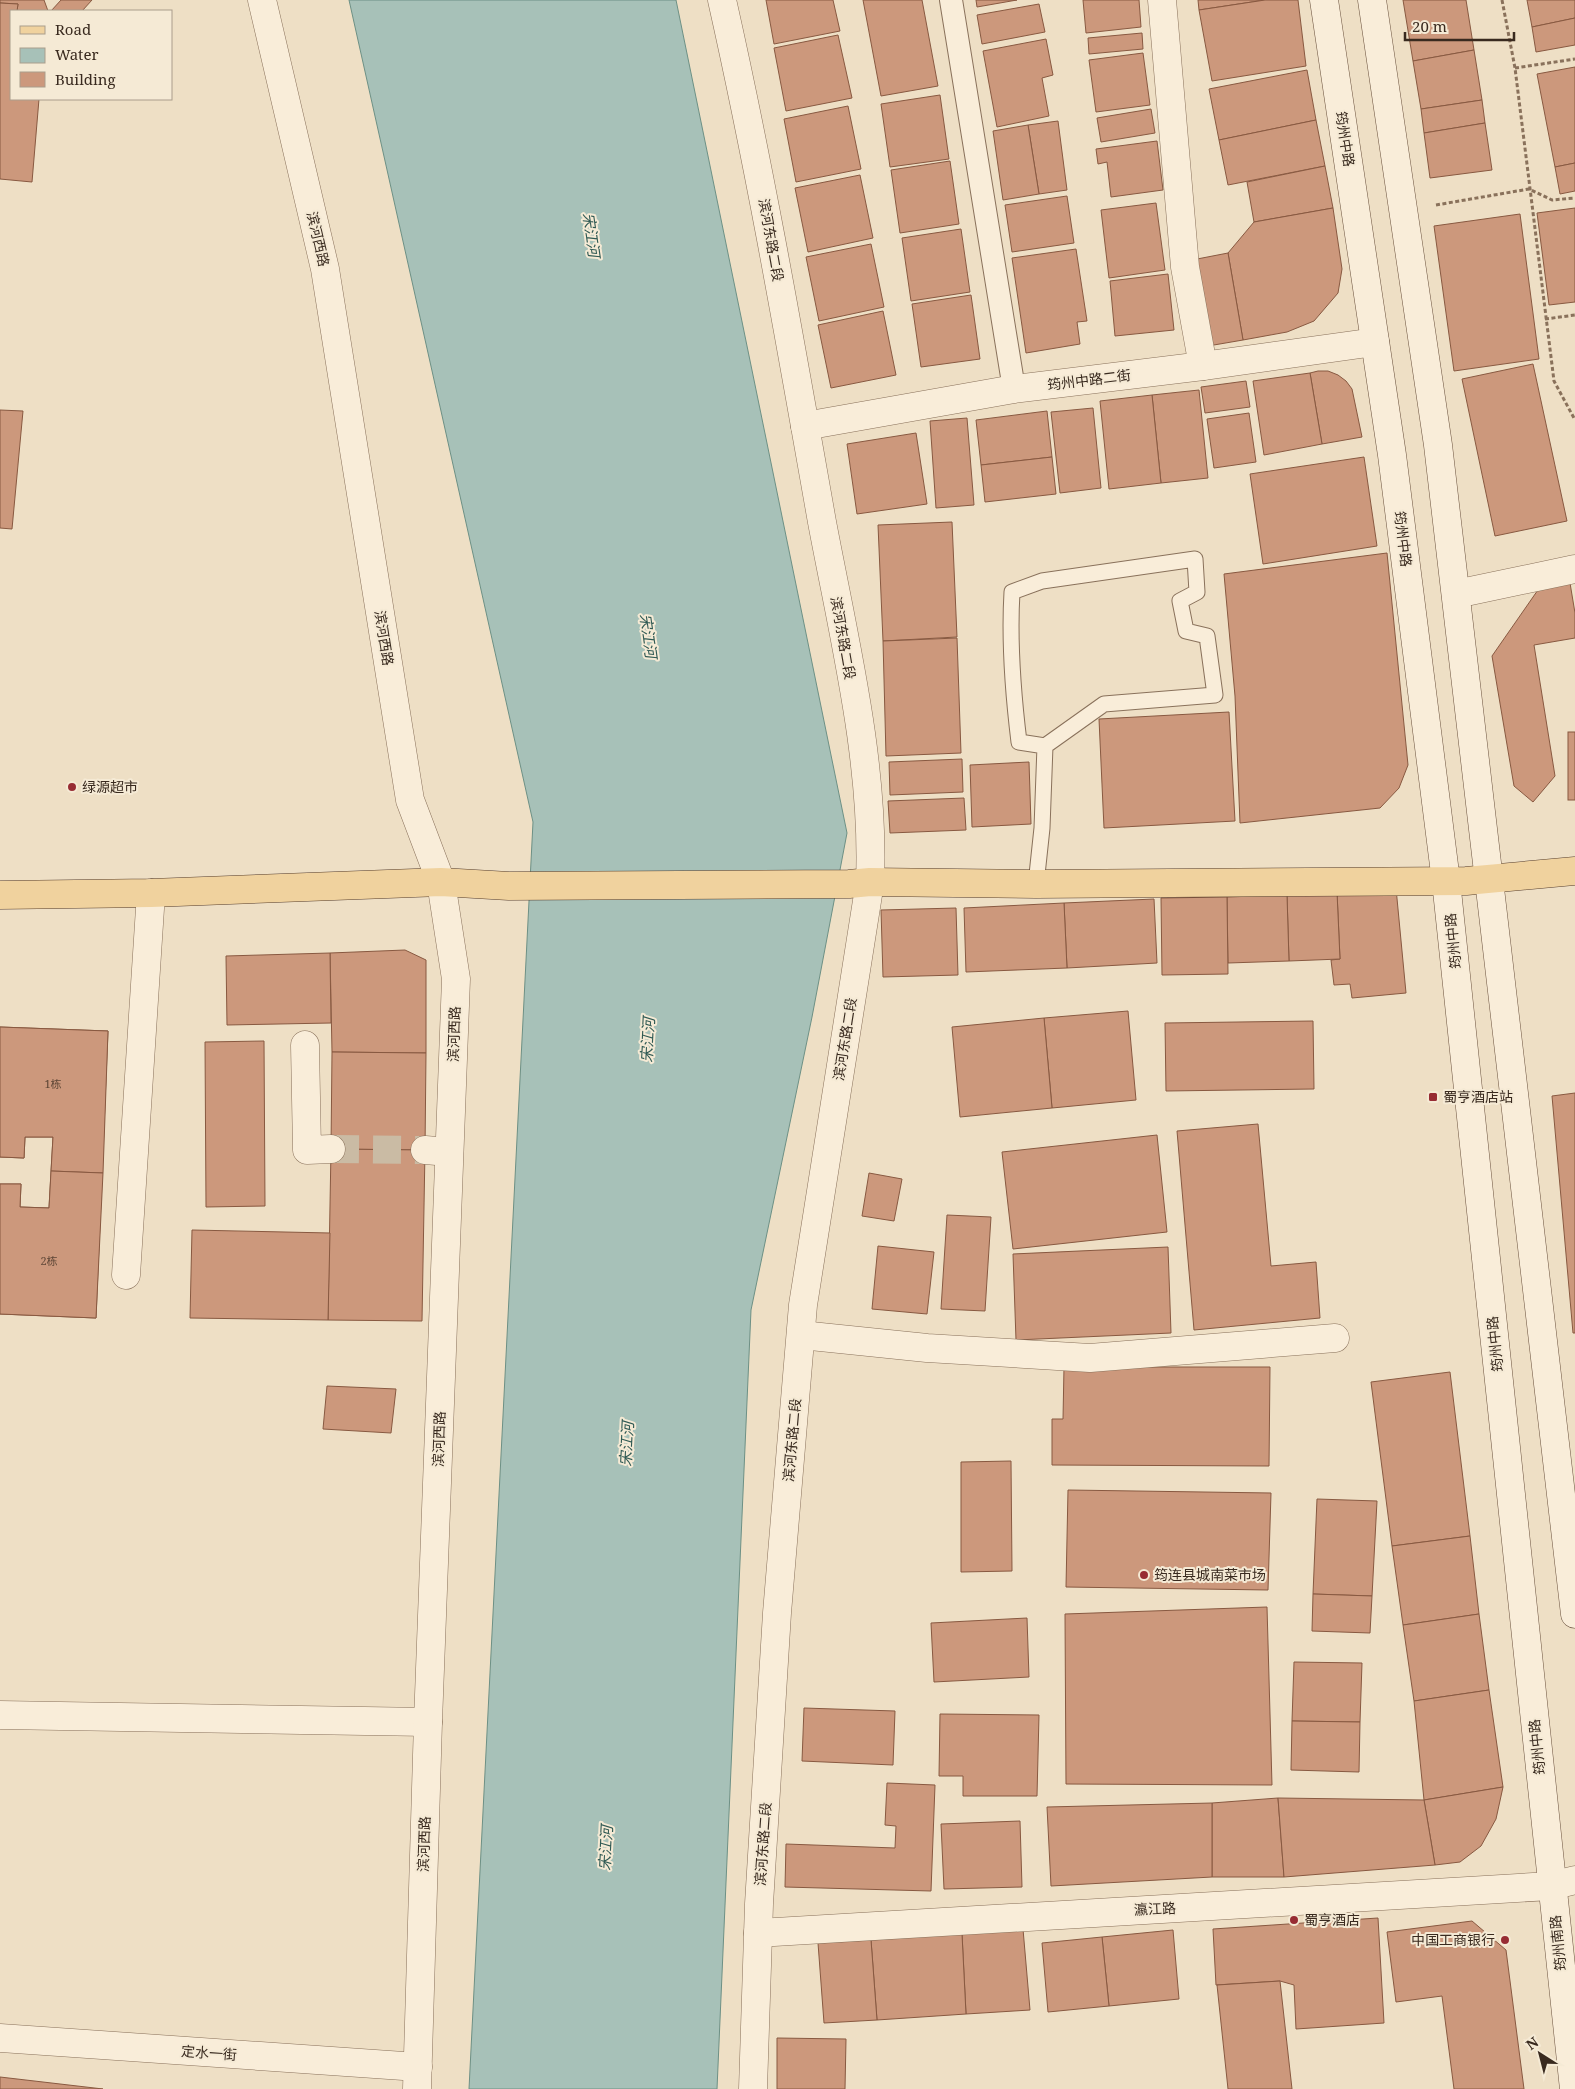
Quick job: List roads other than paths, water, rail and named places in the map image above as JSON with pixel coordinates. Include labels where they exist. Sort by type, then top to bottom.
[{"type":"main road","points":[[0,894],[151,893],[441,882],[509,886],[840,884],[870,882],[1036,884],[1446,881],[1575,871]]},
{"type":"street","name":"滨河西路","points":[[262,0],[325,269],[410,800],[441,882],[456,979],[437,1151],[428,1722],[417,2078]]},
{"type":"street","name":"滨河东路二段","points":[[722,0],[749,121],[861,733],[872,842],[870,882],[803,1305],[777,1613],[758,1932],[753,2089]]},
{"type":"street","points":[[951,0],[1014,389]]},
{"type":"street","points":[[1162,0],[1185,266],[1203,366]]},
{"type":"street","name":"筠州中路","points":[[1324,0],[1392,455],[1446,881],[1563,1883]]},
{"type":"street","points":[[1372,0],[1438,445],[1575,1614]]},
{"type":"street","name":"筠州中路二街","points":[[805,426],[1014,389],[1203,366],[1375,342]]},
{"type":"street","points":[[1456,594],[1575,570]]},
{"type":"street","points":[[126,1274],[151,893]]},
{"type":"street","points":[[305,1045],[307,1150],[332,1149]]},
{"type":"street","points":[[801,1335],[927,1348],[1090,1358],[1335,1338]]},
{"type":"street","points":[[0,1715],[428,1722]]},
{"type":"street","name":"瀛江路","points":[[758,1932],[1563,1883]]},
{"type":"street","name":"筠州南路","points":[[1563,1883],[1574,2089]]},
{"type":"street","name":"定水一街","points":[[0,2038],[417,2078]]},
{"type":"lane","points":[[1195,559],[1198,592],[1180,600],[1186,631],[1207,636],[1215,695],[1104,704],[1045,746],[1019,742],[1013,691],[1012,592],[1042,581],[1195,559]]},
{"type":"lane","points":[[1036,884],[1042,828],[1045,746]]},
{"type":"water","name":"宋江河","points":[[349,0],[676,0],[847,833],[812,1017],[751,1310],[717,2089],[469,2089],[533,822]]},
{"type":"tunnel","points":[[331,1149],[425,1150]]},
{"type":"place","name":"绿源超市","points":[[72,787]]},
{"type":"place","name":"蜀亨酒店站","points":[[1433,1097]]},
{"type":"place","name":"筠连县城南菜市场","points":[[1144,1575]]},
{"type":"place","name":"蜀亨酒店","points":[[1294,1920]]},
{"type":"place","name":"中国工商银行","points":[[1505,1940]]}]
